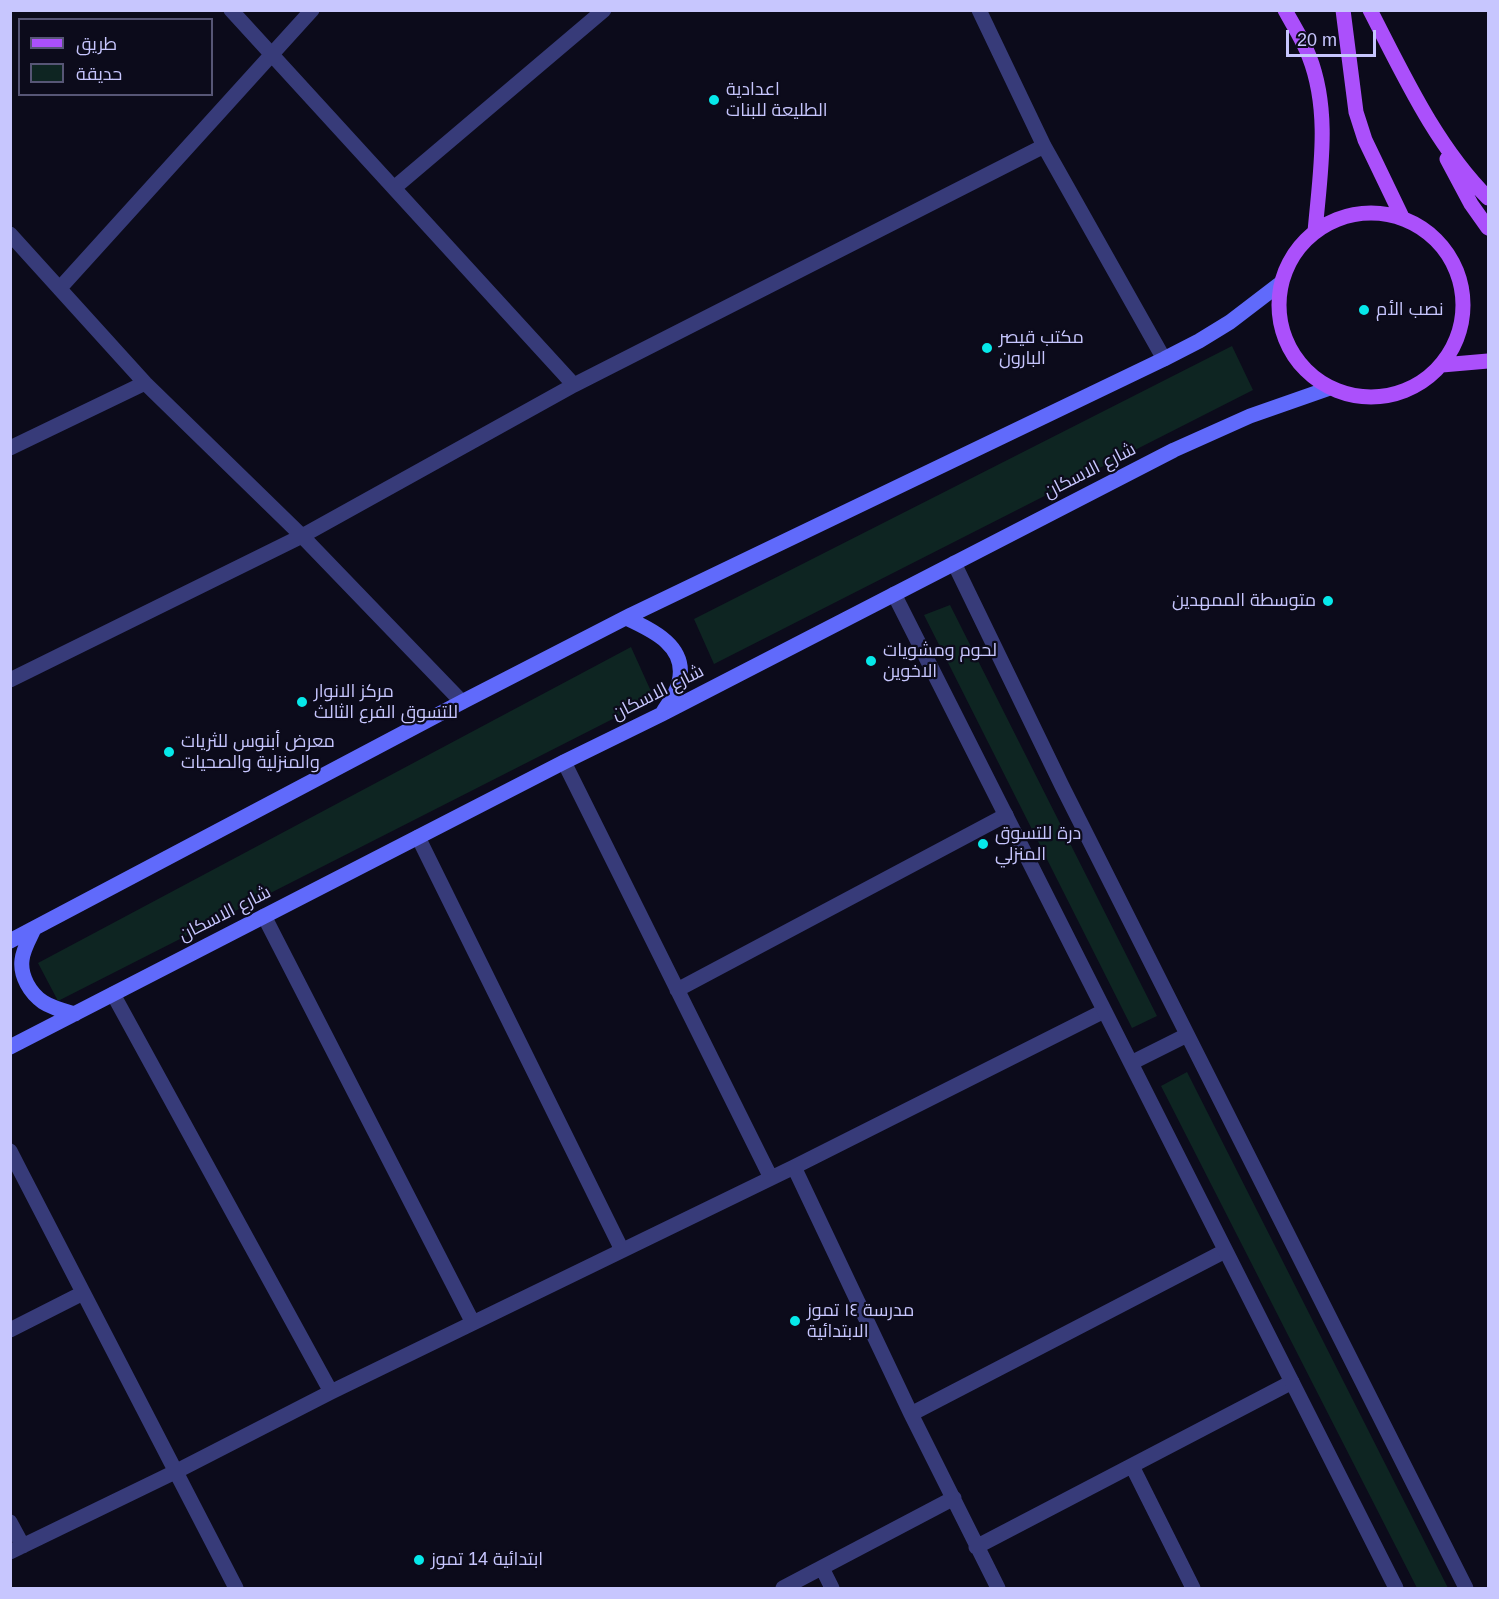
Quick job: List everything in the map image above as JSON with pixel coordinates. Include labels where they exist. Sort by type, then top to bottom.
[{"type":"main road","points":[[1285,10],[1309,56],[1320,97],[1323,134],[1315,231]]},
{"type":"main road","points":[[1343,10],[1356,112],[1365,140],[1402,217]]},
{"type":"main road","points":[[1370,10],[1471,204],[1488,228]]},
{"type":"main road","points":[[1423,112],[1477,187],[1488,198]]},
{"type":"main road","points":[[1372,212],[1402,217],[1428,231],[1449,253],[1461,280],[1464,310],[1458,339],[1442,365],[1418,385],[1390,395],[1359,397],[1330,388],[1304,369],[1287,344],[1279,313],[1281,283],[1288,263],[1315,231],[1342,217],[1372,212]]},
{"type":"main road","points":[[10,941],[626,618],[1199,341],[1230,322],[1281,283]]},
{"type":"main road","points":[[1442,365],[1488,361]]},
{"type":"main road","name":"شارع الاسكان","points":[[10,1047],[1174,450],[1250,416],[1330,388]]},
{"type":"main road","points":[[626,618],[664,638],[679,660],[680,681],[675,694],[662,714]]},
{"type":"main road","points":[[34,929],[22,960],[25,981],[43,1002],[75,1014]]},
{"type":"street","points":[[231,10],[574,386]]},
{"type":"street","points":[[60,288],[312,10]]},
{"type":"street","points":[[394,188],[604,10]]},
{"type":"street","points":[[979,10],[1044,146],[1164,359]]},
{"type":"street","points":[[10,680],[302,536],[574,386],[1044,146]]},
{"type":"street","points":[[10,234],[145,383],[302,536],[462,702]]},
{"type":"street","points":[[10,448],[145,383]]},
{"type":"street","points":[[954,563],[1062,786],[1466,1588]]},
{"type":"street","points":[[894,594],[1396,1588]]},
{"type":"street","points":[[564,762],[771,1178]]},
{"type":"street","points":[[677,990],[1006,815]]},
{"type":"street","points":[[418,837],[622,1250]]},
{"type":"street","points":[[264,916],[473,1323]]},
{"type":"street","points":[[113,994],[331,1392]]},
{"type":"street","points":[[10,1522],[17,1549],[331,1392],[794,1167],[1104,1011]]},
{"type":"street","points":[[1131,1063],[1187,1035]]},
{"type":"street","points":[[10,1151],[236,1588]]},
{"type":"street","points":[[794,1167],[911,1414],[998,1588]]},
{"type":"street","points":[[911,1414],[1225,1251]]},
{"type":"street","points":[[10,1330],[83,1293]]},
{"type":"street","points":[[976,1546],[1292,1382]]},
{"type":"street","points":[[1132,1466],[1193,1588]]},
{"type":"street","points":[[783,1588],[954,1498]]},
{"type":"street","points":[[822,1568],[832,1588]]},
{"type":"green space","points":[[1232,346],[1253,390],[714,664],[694,619]]},
{"type":"green space","points":[[950,605],[1157,1016],[1132,1028],[924,615]]},
{"type":"green space","points":[[631,647],[654,698],[58,1001],[38,963]]},
{"type":"green space","points":[[1187,1072],[1448,1588],[1417,1588],[1161,1086]]},
{"type":"place","name":"اعدادية الطليعة للبنات","points":[[714,100]]},
{"type":"place","name":"نصب الأم","points":[[1364,310]]},
{"type":"place","name":"مكتب قيصر البارون","points":[[987,348]]},
{"type":"place","name":"متوسطة الممهدين","points":[[1328,601]]},
{"type":"place","name":"لحوم ومشويات الاخوين","points":[[871,661]]},
{"type":"place","name":"مركز الانوار للتسوق الفرع الثالث","points":[[302,702]]},
{"type":"place","name":"معرض أبنوس للثريات والمنزلية والصحيات","points":[[169,752]]},
{"type":"place","name":"درة للتسوق المنزلي","points":[[983,844]]},
{"type":"place","name":"مدرسة ١٤ تموز الابتدائية","points":[[795,1321]]},
{"type":"place","name":"ابتدائية 14 تموز","points":[[419,1560]]}]
